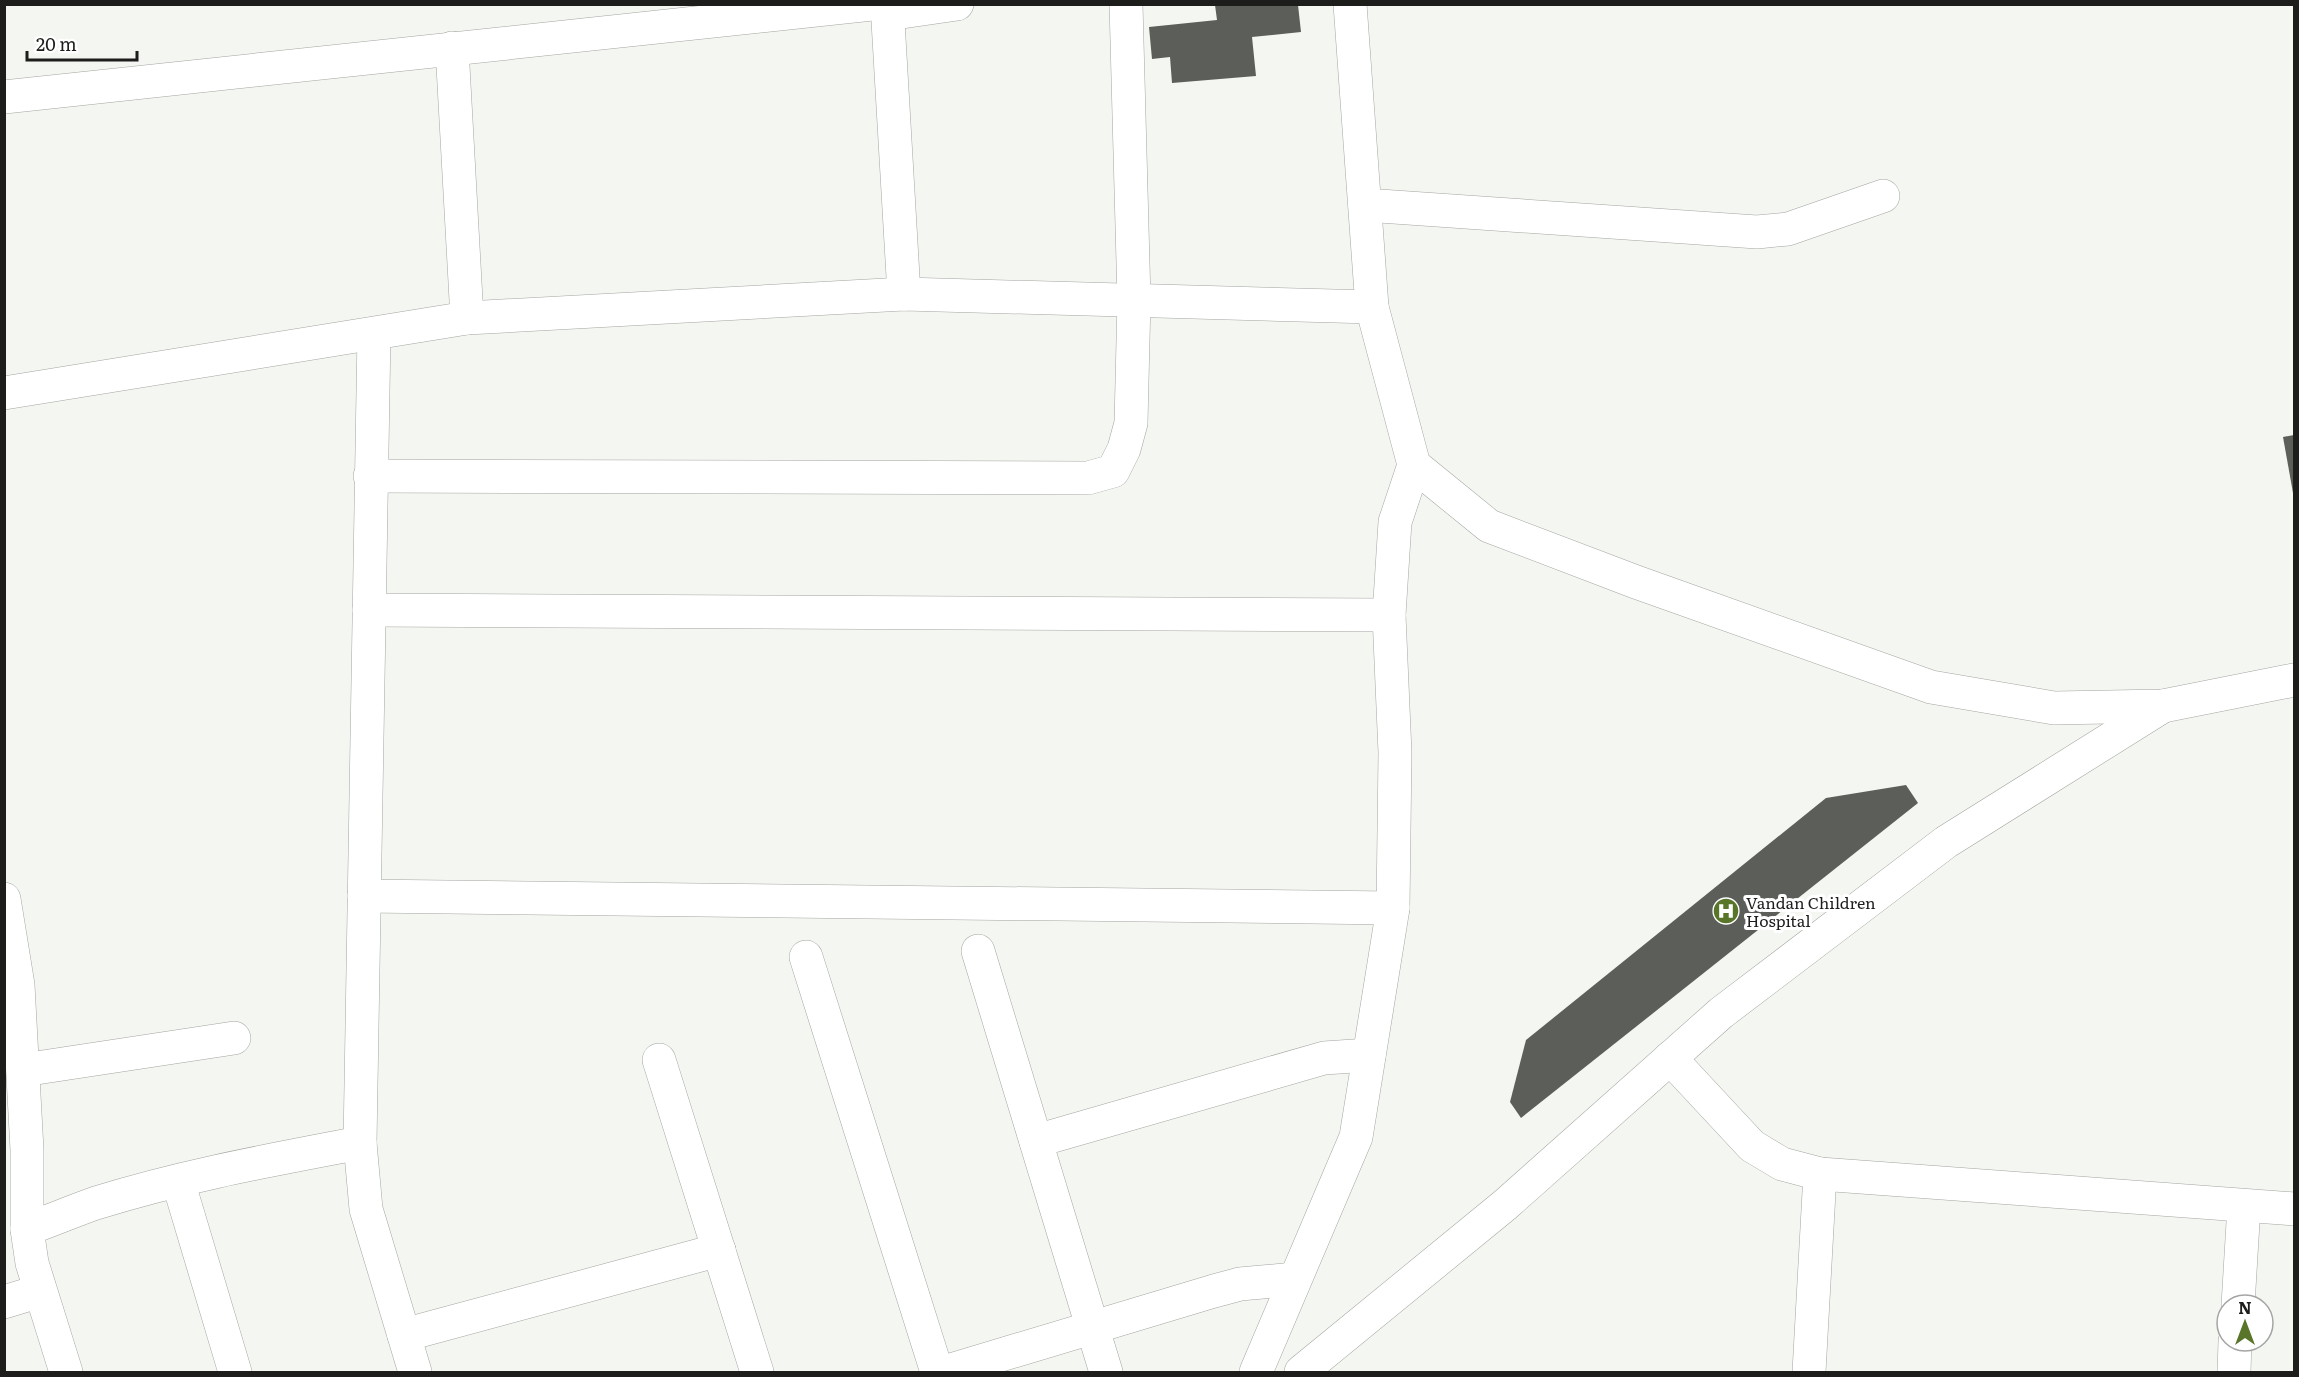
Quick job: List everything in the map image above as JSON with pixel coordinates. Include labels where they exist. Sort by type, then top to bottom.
[{"type":"street","points":[[4,98],[452,48],[882,8],[957,4]]},
{"type":"street","points":[[370,476],[1088,478],[1113,471],[1125,449],[1131,423],[1134,300],[1126,4]]},
{"type":"street","points":[[1256,1372],[1356,1137],[1393,908],[1395,753],[1389,615],[1395,522],[1414,465],[1372,307],[1350,4]]},
{"type":"street","points":[[882,8],[904,294]]},
{"type":"street","points":[[452,48],[468,318]]},
{"type":"street","points":[[1365,205],[1757,232],[1788,229],[1883,196]]},
{"type":"street","points":[[4,393],[468,318],[904,294],[1372,307]]},
{"type":"street","points":[[374,334],[360,1143],[366,1209],[415,1372]]},
{"type":"street","points":[[1414,465],[1489,526],[1636,582],[1931,687],[2054,708],[2163,706],[2295,680]]},
{"type":"street","points":[[369,610],[1389,615]]},
{"type":"street","points":[[1301,1372],[1505,1205],[1721,1013],[1946,842],[2163,706]]},
{"type":"street","points":[[364,896],[1393,908]]},
{"type":"street","points":[[4,899],[18,985],[27,1150],[27,1229],[32,1263],[66,1372]]},
{"type":"street","points":[[978,951],[1106,1372]]},
{"type":"street","points":[[806,957],[937,1372]]},
{"type":"street","points":[[23,1070],[234,1038]]},
{"type":"street","points":[[1036,1141],[1324,1058],[1368,1055]]},
{"type":"street","points":[[1670,1058],[1752,1146],[1782,1164],[1820,1174],[2295,1209]]},
{"type":"street","points":[[659,1060],[757,1372]]},
{"type":"street","points":[[27,1229],[96,1203],[178,1181],[360,1143]]},
{"type":"street","points":[[1809,1372],[1820,1174]]},
{"type":"street","points":[[178,1181],[235,1372]]},
{"type":"street","points":[[2239,1293],[2244,1206]]},
{"type":"street","points":[[404,1335],[719,1250]]},
{"type":"street","points":[[944,1372],[1240,1284],[1295,1280]]},
{"type":"street","points":[[4,1302],[40,1291]]},
{"type":"street","points":[[2234,1372],[2235,1353]]},
{"type":"building","points":[[1215,5],[1298,5],[1301,32],[1252,37],[1256,76],[1172,83],[1170,57],[1152,59],[1149,27],[1217,20]]},
{"type":"building","points":[[2294,435],[2294,493],[2293,493],[2283,437]]},
{"type":"building","points":[[1906,785],[1918,803],[1521,1118],[1510,1102],[1526,1040],[1826,798]]},
{"type":"place","name":"Vandan Children Hospital","points":[[1726,911]]}]
